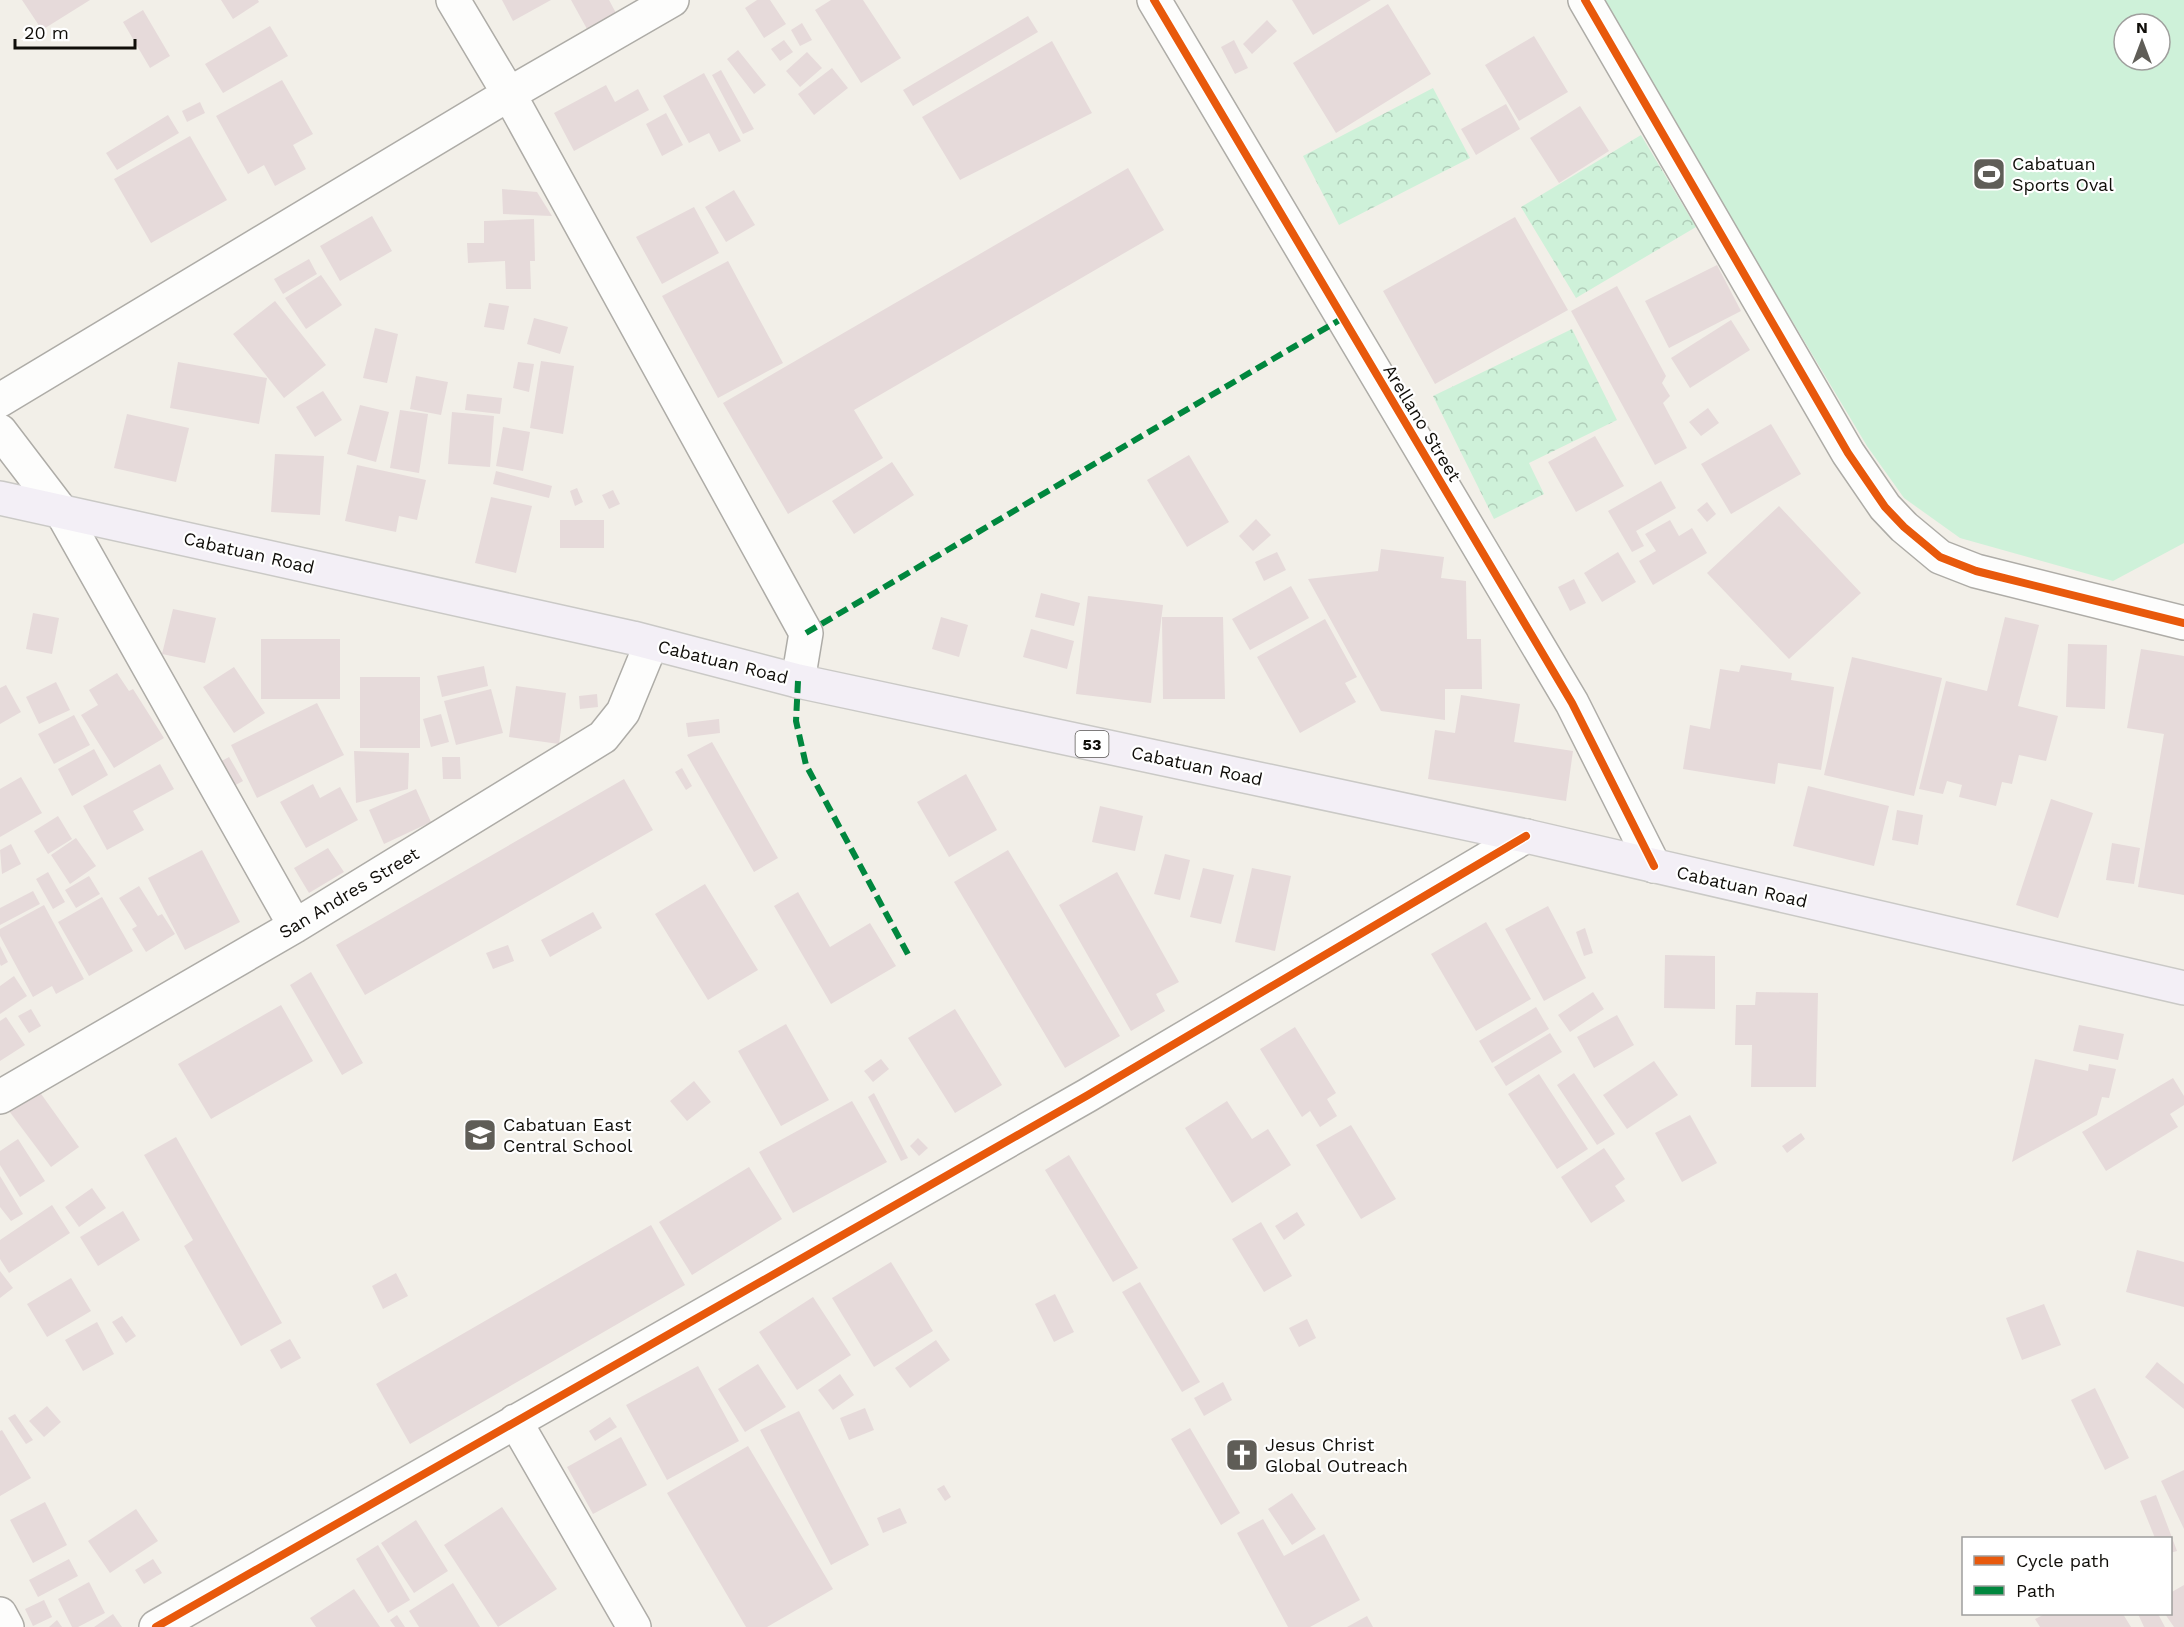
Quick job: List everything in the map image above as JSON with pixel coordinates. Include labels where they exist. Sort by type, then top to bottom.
[{"type":"highway","name":"Cabatuan Road","points":[[0,498],[651,644],[798,681],[1526,836],[2184,988]]},
{"type":"street","points":[[453,0],[509,94],[806,633],[798,681]]},
{"type":"street","points":[[0,400],[509,94],[672,0]]},
{"type":"street","name":"Arellano Street","points":[[1154,0],[1572,703],[1654,866]]},
{"type":"street","points":[[1586,0],[1848,453],[1885,507],[1904,527],[1940,556],[1976,571],[2184,623]]},
{"type":"street","points":[[0,431],[62,511],[295,926]]},
{"type":"street","name":"San Andres Street","points":[[0,1097],[295,926],[603,737],[623,712],[651,644]]},
{"type":"street","points":[[156,1627],[1077,1101],[1526,836]]},
{"type":"street","points":[[515,1421],[634,1627]]},
{"type":"street","points":[[0,1614],[7,1627]]},
{"type":"green space","name":"Cabatuan Sports Oval","points":[[1600,0],[2184,0],[2184,543],[2113,581],[1960,538],[1904,498],[1867,446]]},
{"type":"green space","points":[[1433,88],[1470,158],[1339,225],[1303,156]]},
{"type":"green space","points":[[1641,135],[1696,227],[1576,298],[1521,207]]},
{"type":"green space","points":[[1572,329],[1617,420],[1529,463],[1544,494],[1494,519],[1433,396]]},
{"type":"building","points":[[22,0],[90,0],[42,30]]},
{"type":"building","points":[[221,0],[258,0],[259,2],[233,19]]},
{"type":"building","points":[[502,0],[551,0],[513,21]]},
{"type":"building","points":[[571,0],[609,0],[616,13],[587,29]]},
{"type":"building","points":[[757,0],[770,0],[786,24],[764,38],[745,8]]},
{"type":"building","points":[[831,0],[863,0],[901,58],[861,83],[815,10]]},
{"type":"building","points":[[1292,0],[1371,0],[1313,35]]},
{"type":"building","points":[[1388,4],[1431,74],[1336,133],[1293,63]]},
{"type":"building","points":[[143,10],[170,56],[150,68],[123,22]]},
{"type":"building","points":[[1028,16],[1038,32],[913,106],[903,90]]},
{"type":"building","points":[[1267,20],[1277,31],[1252,54],[1243,44]]},
{"type":"building","points":[[802,23],[812,40],[800,46],[791,30]]},
{"type":"building","points":[[270,26],[288,56],[223,93],[205,64]]},
{"type":"building","points":[[1534,36],[1568,92],[1519,121],[1485,65]]},
{"type":"building","points":[[784,40],[793,52],[780,61],[771,49]]},
{"type":"building","points":[[1234,40],[1248,68],[1235,74],[1221,47]]},
{"type":"building","points":[[1052,41],[1092,113],[960,180],[922,117]]},
{"type":"building","points":[[738,50],[766,85],[754,94],[727,59]]},
{"type":"building","points":[[807,52],[822,68],[800,87],[786,71]]},
{"type":"building","points":[[832,68],[848,88],[814,115],[798,94]]},
{"type":"building","points":[[721,70],[754,129],[743,134],[712,75]]},
{"type":"building","points":[[704,73],[741,141],[719,152],[709,133],[689,143],[663,96]]},
{"type":"building","points":[[282,80],[313,134],[293,145],[306,169],[275,186],[264,165],[248,174],[216,116]]},
{"type":"building","points":[[606,85],[615,102],[638,89],[649,110],[574,151],[554,113]]},
{"type":"building","points":[[200,102],[205,113],[187,122],[182,111]]},
{"type":"building","points":[[1506,104],[1520,129],[1476,155],[1461,129]]},
{"type":"building","points":[[1580,106],[1609,151],[1559,183],[1530,138]]},
{"type":"building","points":[[666,113],[683,145],[662,156],[646,124]]},
{"type":"building","points":[[168,115],[179,133],[117,170],[106,153]]},
{"type":"building","points":[[190,136],[227,200],[151,243],[114,179]]},
{"type":"building","points":[[1128,168],[1164,230],[854,410],[883,458],[788,514],[723,403]]},
{"type":"building","points":[[502,189],[537,192],[552,216],[503,214]]},
{"type":"building","points":[[734,190],[755,225],[726,242],[705,207]]},
{"type":"building","points":[[694,207],[719,253],[662,284],[636,237]]},
{"type":"building","points":[[372,216],[392,251],[340,281],[320,246]]},
{"type":"building","points":[[1515,217],[1568,310],[1435,384],[1383,291]]},
{"type":"building","points":[[534,219],[535,261],[530,261],[531,289],[506,289],[505,261],[468,263],[467,243],[484,243],[484,221]]},
{"type":"building","points":[[309,259],[317,274],[283,294],[274,279]]},
{"type":"building","points":[[728,261],[783,363],[718,398],[662,296]]},
{"type":"building","points":[[1717,265],[1741,311],[1669,348],[1645,301]]},
{"type":"building","points":[[321,275],[342,305],[306,329],[285,298]]},
{"type":"building","points":[[1617,286],[1666,376],[1662,383],[1670,396],[1663,403],[1687,448],[1655,465],[1571,311]]},
{"type":"building","points":[[275,301],[326,365],[284,398],[233,334]]},
{"type":"building","points":[[489,303],[509,306],[504,330],[484,327]]},
{"type":"building","points":[[534,318],[568,327],[560,354],[527,344]]},
{"type":"building","points":[[1731,320],[1750,350],[1690,388],[1671,358]]},
{"type":"building","points":[[375,328],[398,334],[387,383],[363,378]]},
{"type":"building","points":[[541,361],[574,366],[563,434],[530,428]]},
{"type":"building","points":[[178,362],[267,378],[259,424],[170,408]]},
{"type":"building","points":[[518,362],[534,364],[529,392],[513,388]]},
{"type":"building","points":[[416,376],[448,382],[441,415],[410,409]]},
{"type":"building","points":[[323,391],[342,420],[315,437],[296,407]]},
{"type":"building","points":[[467,394],[502,398],[500,414],[465,410]]},
{"type":"building","points":[[360,405],[389,412],[376,462],[347,454]]},
{"type":"building","points":[[1708,408],[1719,423],[1701,436],[1689,422]]},
{"type":"building","points":[[400,410],[428,414],[419,473],[390,468]]},
{"type":"building","points":[[452,412],[494,416],[490,467],[448,464]]},
{"type":"building","points":[[127,414],[189,428],[176,482],[114,468]]},
{"type":"building","points":[[1771,424],[1801,474],[1731,514],[1701,464]]},
{"type":"building","points":[[503,427],[530,432],[523,471],[496,466]]},
{"type":"building","points":[[1595,436],[1624,486],[1576,512],[1548,462]]},
{"type":"building","points":[[275,454],[324,456],[320,515],[271,512]]},
{"type":"building","points":[[1189,455],[1229,522],[1187,547],[1147,480]]},
{"type":"building","points":[[892,462],[914,495],[854,534],[832,501]]},
{"type":"building","points":[[357,465],[426,480],[417,520],[399,516],[396,532],[345,521]]},
{"type":"building","points":[[496,471],[552,486],[549,498],[493,484]]},
{"type":"building","points":[[1661,481],[1676,508],[1636,531],[1644,546],[1632,552],[1608,511]]},
{"type":"building","points":[[577,488],[583,502],[575,506],[570,491]]},
{"type":"building","points":[[613,490],[620,504],[609,509],[602,495]]},
{"type":"building","points":[[491,497],[532,506],[516,573],[475,563]]},
{"type":"building","points":[[1707,502],[1716,514],[1707,522],[1697,510]]},
{"type":"building","points":[[1779,506],[1861,593],[1789,659],[1707,573]]},
{"type":"building","points":[[1256,519],[1271,535],[1253,551],[1239,536]]},
{"type":"building","points":[[560,520],[604,520],[604,548],[560,548]]},
{"type":"building","points":[[1670,520],[1679,536],[1692,528],[1707,553],[1653,585],[1639,561],[1656,551],[1645,534]]},
{"type":"building","points":[[1381,549],[1444,557],[1441,578],[1466,581],[1467,639],[1481,639],[1482,689],[1445,689],[1445,720],[1381,711],[1308,579],[1378,571]]},
{"type":"building","points":[[1277,552],[1286,570],[1264,581],[1255,562]]},
{"type":"building","points":[[1618,552],[1636,582],[1602,602],[1584,573]]},
{"type":"building","points":[[1574,579],[1586,603],[1570,611],[1558,587]]},
{"type":"building","points":[[1291,586],[1309,618],[1250,650],[1232,619]]},
{"type":"building","points":[[1041,593],[1080,603],[1074,626],[1035,617]]},
{"type":"building","points":[[1088,596],[1163,605],[1151,703],[1076,694]]},
{"type":"building","points":[[173,609],[216,618],[205,663],[162,654]]},
{"type":"building","points":[[33,613],[59,618],[52,654],[26,649]]},
{"type":"building","points":[[941,617],[968,625],[959,657],[932,649]]},
{"type":"building","points":[[1162,617],[1223,617],[1225,699],[1163,699]]},
{"type":"building","points":[[2005,617],[2039,625],[2018,706],[2058,716],[2046,761],[2019,755],[2012,784],[2002,782],[1996,806],[1959,797],[1962,785],[1947,781],[1943,794],[1919,789],[1946,681],[1987,691]]},
{"type":"building","points":[[1325,619],[1357,677],[1345,683],[1356,702],[1300,733],[1257,657]]},
{"type":"building","points":[[1031,629],[1074,641],[1067,669],[1023,657]]},
{"type":"building","points":[[261,639],[340,639],[340,699],[261,699]]},
{"type":"building","points":[[2068,644],[2107,645],[2105,709],[2066,707]]},
{"type":"building","points":[[2141,649],[2184,656],[2184,895],[2138,887],[2164,734],[2127,728]]},
{"type":"building","points":[[1852,657],[1942,678],[1914,796],[1824,775]]},
{"type":"building","points":[[1741,665],[1792,673],[1791,680],[1834,687],[1821,770],[1778,763],[1775,784],[1683,769],[1690,725],[1710,729],[1720,669],[1739,672]]},
{"type":"building","points":[[484,666],[488,686],[442,697],[437,676]]},
{"type":"building","points":[[234,667],[265,713],[234,733],[203,687]]},
{"type":"building","points":[[117,673],[129,691],[133,689],[164,738],[114,768],[81,715],[98,705],[89,690]]},
{"type":"building","points":[[360,677],[420,677],[420,748],[360,748]]},
{"type":"building","points":[[56,682],[70,710],[39,724],[26,697]]},
{"type":"building","points":[[6,685],[21,712],[0,724],[0,688]]},
{"type":"building","points":[[516,686],[566,693],[559,744],[509,737]]},
{"type":"building","points":[[491,689],[503,733],[456,745],[444,701]]},
{"type":"building","points":[[597,694],[598,707],[580,709],[579,696]]},
{"type":"building","points":[[1461,695],[1520,704],[1514,742],[1573,751],[1566,801],[1428,779],[1435,730],[1455,733]]},
{"type":"building","points":[[317,703],[344,755],[257,798],[231,745]]},
{"type":"building","points":[[441,714],[449,742],[431,747],[423,719]]},
{"type":"building","points":[[74,715],[90,745],[54,764],[38,734]]},
{"type":"building","points":[[719,719],[720,733],[688,737],[686,723]]},
{"type":"building","points":[[712,742],[778,858],[754,872],[687,755]]},
{"type":"building","points":[[94,749],[108,775],[72,796],[58,769]]},
{"type":"building","points":[[354,751],[409,753],[408,789],[356,803]]},
{"type":"building","points":[[229,757],[243,781],[230,788],[218,763]]},
{"type":"building","points":[[442,757],[460,757],[461,779],[443,779]]},
{"type":"building","points":[[160,764],[174,789],[133,811],[144,830],[107,850],[83,806]]},
{"type":"building","points":[[682,768],[692,786],[686,790],[675,772]]},
{"type":"building","points":[[966,774],[997,830],[949,857],[917,802]]},
{"type":"building","points":[[21,777],[42,813],[0,837],[0,789]]},
{"type":"building","points":[[624,779],[653,830],[365,995],[336,945]]},
{"type":"building","points":[[313,784],[320,798],[340,787],[358,820],[306,848],[280,802]]},
{"type":"building","points":[[1808,786],[1889,806],[1874,866],[1793,846]]},
{"type":"building","points":[[416,789],[431,822],[384,844],[369,810]]},
{"type":"building","points":[[2051,799],[2093,813],[2058,918],[2016,905]]},
{"type":"building","points":[[1100,806],[1143,816],[1135,851],[1092,842]]},
{"type":"building","points":[[1897,810],[1923,815],[1918,845],[1892,840]]},
{"type":"building","points":[[58,816],[72,839],[48,854],[34,831]]},
{"type":"building","points":[[76,838],[96,866],[70,884],[51,855]]},
{"type":"building","points":[[2112,843],[2140,848],[2134,884],[2106,880]]},
{"type":"building","points":[[11,844],[21,864],[2,874],[0,850]]},
{"type":"building","points":[[328,848],[344,872],[309,893],[294,868]]},
{"type":"building","points":[[202,850],[240,922],[185,950],[148,878]]},
{"type":"building","points":[[1008,850],[1120,1036],[1065,1068],[954,882]]},
{"type":"building","points":[[1165,854],[1190,860],[1180,900],[1154,894]]},
{"type":"building","points":[[1203,868],[1234,875],[1221,924],[1190,917]]},
{"type":"building","points":[[1252,868],[1291,876],[1275,951],[1235,942]]},
{"type":"building","points":[[48,872],[65,902],[53,909],[36,879]]},
{"type":"building","points":[[1117,872],[1179,982],[1156,994],[1165,1011],[1131,1031],[1059,905]]},
{"type":"building","points":[[89,876],[100,894],[76,908],[65,890]]},
{"type":"building","points":[[705,884],[758,970],[708,1000],[655,914]]},
{"type":"building","points":[[139,886],[158,916],[162,914],[175,934],[146,952],[132,929],[137,926],[119,898]]},
{"type":"building","points":[[33,891],[40,904],[0,925],[0,908]]},
{"type":"building","points":[[798,892],[830,947],[870,923],[896,966],[831,1004],[774,906]]},
{"type":"building","points":[[102,897],[133,951],[89,976],[58,922]]},
{"type":"building","points":[[44,905],[84,979],[56,994],[52,986],[33,997],[0,936],[0,929]]},
{"type":"building","points":[[1548,906],[1586,978],[1544,1001],[1505,929]]},
{"type":"building","points":[[593,912],[602,928],[550,957],[541,940]]},
{"type":"building","points":[[1486,922],[1531,999],[1476,1031],[1431,954]]},
{"type":"building","points":[[1585,928],[1593,953],[1584,956],[1576,932]]},
{"type":"building","points":[[508,945],[514,961],[493,969],[486,953]]},
{"type":"building","points":[[0,946],[8,962],[1,966],[0,964]]},
{"type":"building","points":[[1665,955],[1715,956],[1715,1009],[1664,1008]]},
{"type":"building","points":[[311,972],[363,1063],[342,1075],[290,985]]},
{"type":"building","points":[[14,976],[27,996],[0,1014],[0,986]]},
{"type":"building","points":[[1593,992],[1604,1009],[1570,1032],[1558,1015]]},
{"type":"building","points":[[1756,992],[1818,993],[1816,1087],[1751,1087],[1752,1045],[1735,1045],[1736,1005],[1755,1005]]},
{"type":"building","points":[[281,1005],[313,1061],[211,1119],[178,1064]]},
{"type":"building","points":[[1536,1007],[1549,1029],[1492,1063],[1479,1041]]},
{"type":"building","points":[[31,1009],[41,1026],[29,1033],[18,1016]]},
{"type":"building","points":[[955,1009],[1002,1085],[955,1113],[908,1038]]},
{"type":"building","points":[[1617,1015],[1634,1045],[1594,1068],[1577,1037]]},
{"type":"building","points":[[6,1017],[25,1045],[0,1061],[0,1021]]},
{"type":"building","points":[[786,1024],[829,1100],[781,1126],[738,1051]]},
{"type":"building","points":[[2079,1025],[2124,1034],[2118,1060],[2073,1051]]},
{"type":"building","points":[[1295,1027],[1336,1093],[1327,1099],[1337,1116],[1320,1127],[1310,1111],[1302,1117],[1260,1049]]},
{"type":"building","points":[[1550,1033],[1562,1052],[1506,1086],[1494,1067]]},
{"type":"building","points":[[881,1059],[889,1069],[873,1082],[864,1071]]},
{"type":"building","points":[[2035,1059],[2088,1071],[2089,1064],[2116,1069],[2109,1098],[2102,1097],[2097,1115],[2012,1162]]},
{"type":"building","points":[[1654,1061],[1678,1095],[1627,1129],[1603,1095]]},
{"type":"building","points":[[1574,1073],[1615,1134],[1597,1145],[1557,1085]]},
{"type":"building","points":[[1539,1074],[1588,1149],[1557,1169],[1508,1094]]},
{"type":"building","points":[[2173,1078],[2184,1096],[2184,1105],[2170,1114],[2178,1127],[2106,1171],[2082,1132]]},
{"type":"building","points":[[694,1081],[711,1102],[687,1121],[670,1101]]},
{"type":"building","points":[[39,1091],[79,1147],[51,1167],[9,1111]]},
{"type":"building","points":[[874,1093],[908,1158],[901,1161],[868,1097]]},
{"type":"building","points":[[852,1101],[887,1162],[793,1213],[759,1152]]},
{"type":"building","points":[[1227,1101],[1252,1139],[1268,1129],[1291,1165],[1232,1203],[1185,1128]]},
{"type":"building","points":[[1690,1115],[1717,1163],[1682,1182],[1655,1133]]},
{"type":"building","points":[[1351,1125],[1396,1199],[1361,1219],[1316,1145]]},
{"type":"building","points":[[1801,1133],[1805,1139],[1787,1153],[1782,1146]]},
{"type":"building","points":[[176,1137],[282,1323],[241,1346],[184,1246],[193,1240],[144,1155]]},
{"type":"building","points":[[918,1138],[928,1148],[919,1156],[910,1146]]},
{"type":"building","points":[[18,1139],[45,1181],[20,1197],[0,1165],[0,1151]]},
{"type":"building","points":[[1604,1148],[1625,1179],[1615,1186],[1625,1201],[1591,1223],[1561,1177]]},
{"type":"building","points":[[1069,1155],[1138,1268],[1113,1282],[1045,1170]]},
{"type":"building","points":[[749,1167],[782,1219],[692,1275],[659,1222]]},
{"type":"building","points":[[0,1176],[23,1214],[11,1221],[0,1207]]},
{"type":"building","points":[[92,1188],[106,1208],[79,1227],[65,1207]]},
{"type":"building","points":[[52,1205],[70,1233],[9,1273],[0,1259],[0,1240]]},
{"type":"building","points":[[123,1211],[140,1240],[98,1266],[80,1237]]},
{"type":"building","points":[[1297,1212],[1305,1225],[1284,1240],[1275,1226]]},
{"type":"building","points":[[1261,1222],[1292,1276],[1264,1292],[1232,1239]]},
{"type":"building","points":[[651,1225],[685,1285],[410,1444],[376,1384]]},
{"type":"building","points":[[2137,1250],[2184,1262],[2184,1307],[2126,1292]]},
{"type":"building","points":[[891,1262],[933,1331],[874,1367],[832,1298]]},
{"type":"building","points":[[0,1271],[13,1288],[0,1298]]},
{"type":"building","points":[[396,1273],[408,1296],[383,1309],[372,1286]]},
{"type":"building","points":[[71,1278],[91,1311],[47,1337],[27,1304]]},
{"type":"building","points":[[1140,1282],[1200,1382],[1182,1392],[1122,1292]]},
{"type":"building","points":[[1055,1294],[1074,1332],[1054,1342],[1035,1304]]},
{"type":"building","points":[[813,1297],[851,1355],[797,1390],[759,1332]]},
{"type":"building","points":[[2044,1304],[2061,1345],[2022,1360],[2006,1318]]},
{"type":"building","points":[[122,1316],[136,1336],[126,1343],[112,1322]]},
{"type":"building","points":[[1307,1319],[1316,1338],[1299,1347],[1289,1328]]},
{"type":"building","points":[[97,1322],[114,1354],[83,1371],[65,1340]]},
{"type":"building","points":[[290,1339],[301,1358],[281,1369],[270,1350]]},
{"type":"building","points":[[936,1340],[950,1360],[910,1388],[895,1368]]},
{"type":"building","points":[[2157,1362],[2184,1384],[2184,1409],[2145,1377]]},
{"type":"building","points":[[758,1364],[786,1407],[745,1432],[718,1389]]},
{"type":"building","points":[[698,1366],[739,1441],[667,1480],[626,1405]]},
{"type":"building","points":[[840,1374],[854,1395],[833,1410],[818,1390]]},
{"type":"building","points":[[1223,1382],[1232,1400],[1204,1416],[1194,1398]]},
{"type":"building","points":[[2095,1388],[2129,1458],[2105,1470],[2071,1400]]},
{"type":"building","points":[[47,1406],[61,1422],[44,1437],[29,1421]]},
{"type":"building","points":[[865,1408],[874,1430],[849,1440],[840,1418]]},
{"type":"building","points":[[799,1411],[869,1545],[831,1565],[760,1430]]},
{"type":"building","points":[[15,1414],[33,1440],[26,1444],[8,1418]]},
{"type":"building","points":[[610,1417],[617,1427],[595,1441],[589,1431]]},
{"type":"building","points":[[1190,1428],[1240,1513],[1221,1525],[1171,1439]]},
{"type":"building","points":[[2,1430],[31,1478],[0,1496],[0,1431]]},
{"type":"building","points":[[621,1437],[647,1485],[593,1514],[567,1467]]},
{"type":"building","points":[[748,1446],[833,1589],[767,1627],[746,1627],[667,1493]]},
{"type":"building","points":[[2184,1470],[2184,1529],[2161,1481]]},
{"type":"building","points":[[944,1485],[951,1497],[945,1501],[937,1489]]},
{"type":"building","points":[[1292,1493],[1316,1529],[1292,1545],[1268,1509]]},
{"type":"building","points":[[2156,1495],[2172,1537],[2155,1537],[2140,1501]]},
{"type":"building","points":[[45,1502],[67,1545],[33,1563],[10,1520]]},
{"type":"building","points":[[502,1507],[557,1589],[498,1627],[444,1545]]},
{"type":"building","points":[[900,1508],[907,1523],[883,1533],[877,1518]]},
{"type":"building","points":[[136,1509],[158,1541],[110,1573],[88,1541]]},
{"type":"building","points":[[1263,1519],[1284,1556],[1324,1534],[1360,1600],[1310,1627],[1288,1627],[1237,1533]]},
{"type":"building","points":[[416,1520],[448,1571],[414,1593],[381,1543]]},
{"type":"building","points":[[2172,1538],[2177,1551],[2172,1552]]},
{"type":"building","points":[[378,1545],[410,1600],[388,1613],[356,1559]]},
{"type":"building","points":[[69,1559],[78,1576],[38,1597],[29,1580]]},
{"type":"building","points":[[153,1559],[162,1573],[144,1584],[135,1570]]},
{"type":"building","points":[[89,1582],[105,1613],[78,1627],[72,1627],[58,1599]]},
{"type":"building","points":[[453,1583],[480,1627],[419,1627],[409,1611]]},
{"type":"building","points":[[2184,1585],[2184,1627],[2174,1627],[2166,1615],[2172,1615],[2172,1592]]},
{"type":"building","points":[[354,1589],[380,1627],[316,1627],[310,1618]]},
{"type":"building","points":[[44,1600],[52,1617],[33,1626],[25,1609]]},
{"type":"building","points":[[113,1614],[122,1627],[94,1627]]},
{"type":"building","points":[[397,1615],[405,1627],[395,1627],[390,1620]]},
{"type":"building","points":[[2043,1615],[2124,1615],[2131,1627],[2040,1627],[2035,1619]]},
{"type":"building","points":[[2138,1615],[2159,1615],[2165,1627],[2144,1627]]},
{"type":"building","points":[[1367,1616],[1373,1627],[1347,1627]]},
{"type":"building","points":[[57,1620],[62,1627],[49,1627]]},
{"type":"marked path","points":[[806,633],[1343,318]]},
{"type":"marked path","points":[[798,681],[796,721],[806,765],[910,958]]},
{"type":"cycle path","points":[[1154,0],[1572,703],[1654,866]]},
{"type":"cycle path","points":[[1585,0],[1848,453],[1885,507],[1904,527],[1940,557],[1976,571],[2184,623]]},
{"type":"cycle path","points":[[156,1627],[1088,1095],[1526,836]]},
{"type":"place","name":"Cabatuan Sports Oval","points":[[1989,174]]},
{"type":"place","name":"Cabatuan East Central School","points":[[480,1135]]},
{"type":"place","name":"Jesus Christ Global Outreach","points":[[1242,1455]]}]
